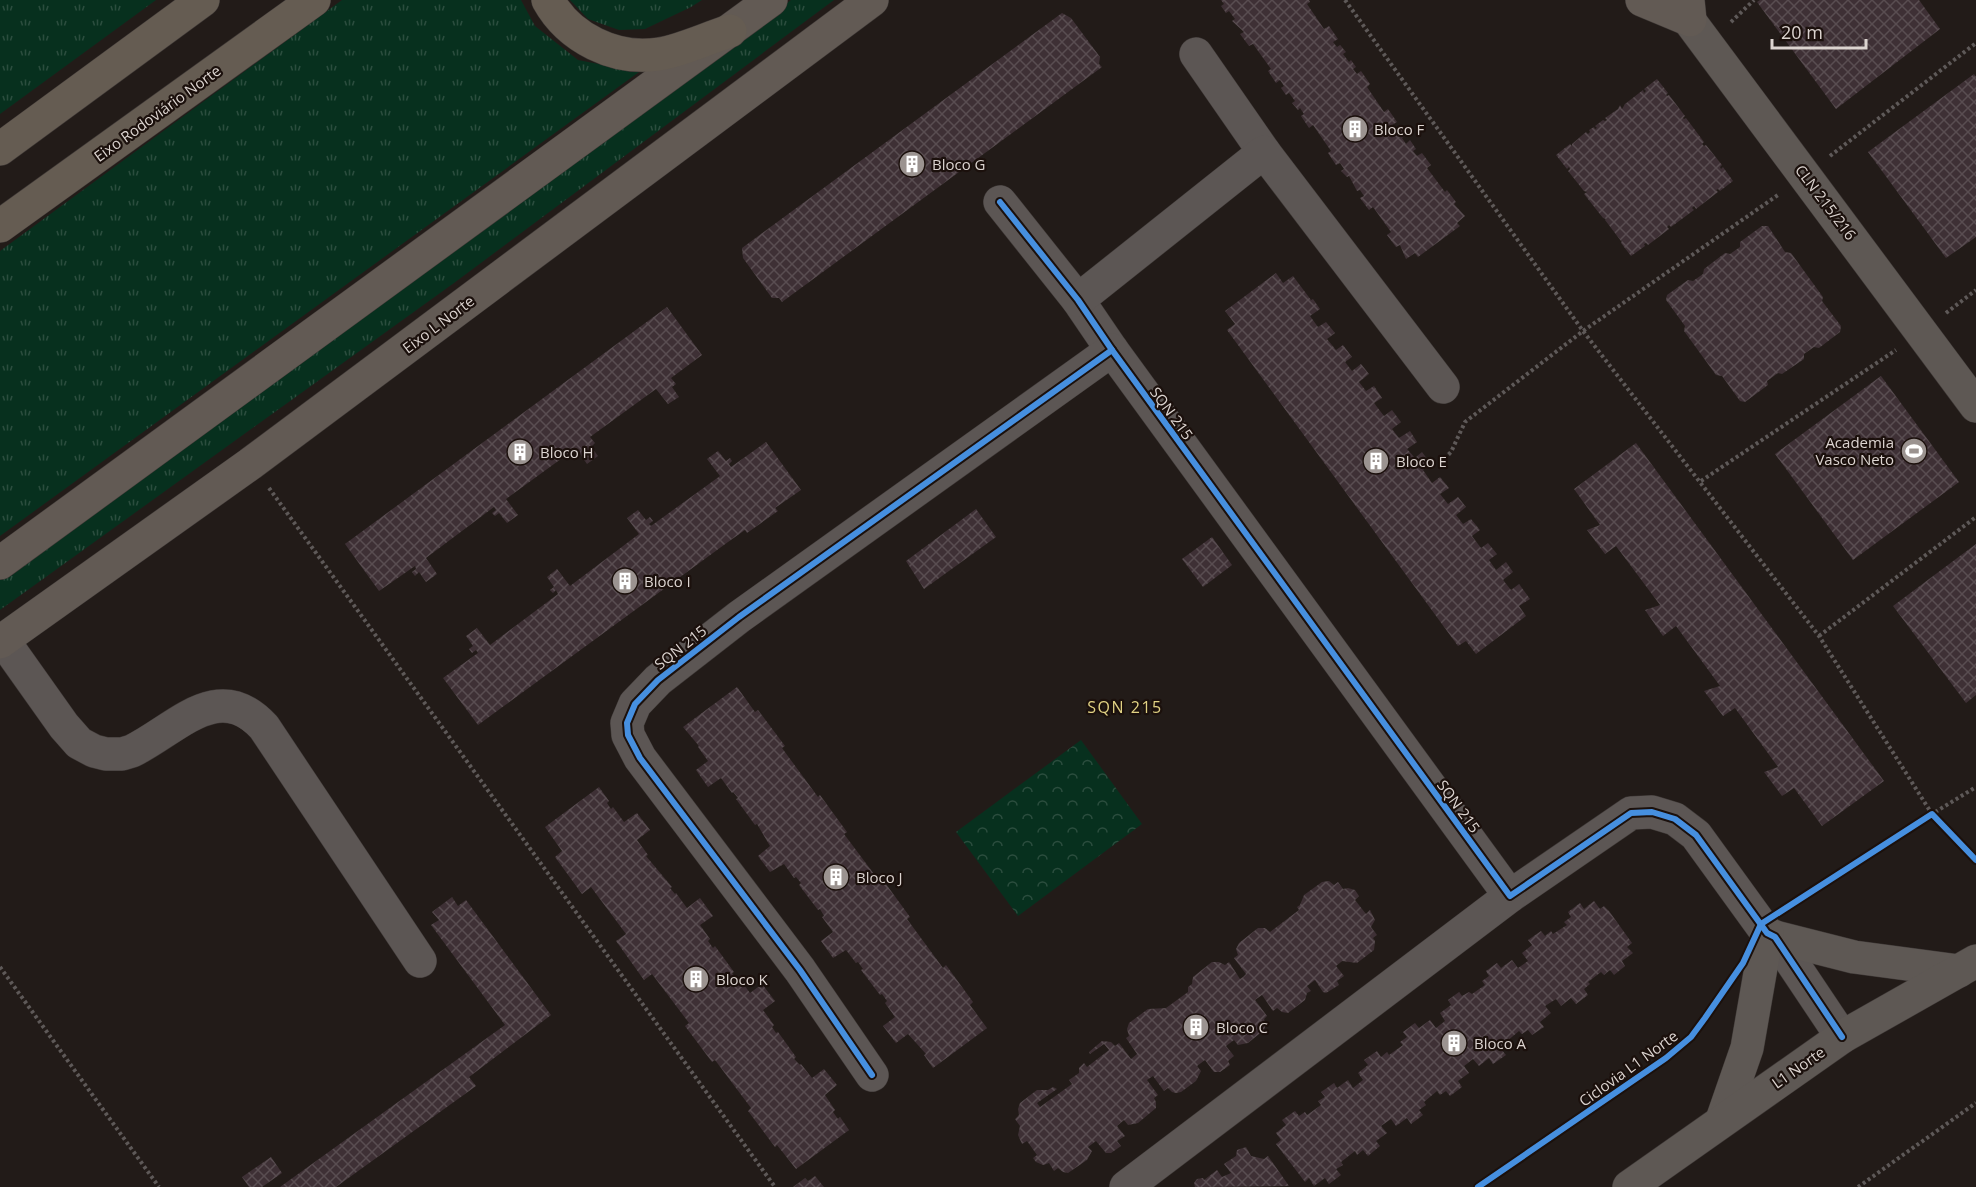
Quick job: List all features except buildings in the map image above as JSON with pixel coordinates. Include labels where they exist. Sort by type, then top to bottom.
[{"type":"highway","points":[[0,149],[203,0]]},
{"type":"highway","name":"Eixo Rodoviário Norte","points":[[0,226],[314,0]]},
{"type":"highway","points":[[548,0],[580,37],[620,54],[658,54],[730,31]]},
{"type":"main road","points":[[0,563],[771,0]]},
{"type":"main road","name":"Eixo L Norte","points":[[1,641],[250,464],[872,0]]},
{"type":"main road","points":[[1642,0],[1684,7]]},
{"type":"street","name":"CLN 215/216","points":[[1684,7],[1976,406]]},
{"type":"street","points":[[1196,54],[1264,152],[1443,387]]},
{"type":"street","points":[[1078,300],[1264,152]]},
{"type":"street","name":"SQN 215","points":[[1000,202],[1078,300],[1112,351],[1510,896]]},
{"type":"street","name":"SQN 215","points":[[872,1075],[800,970],[640,758],[628,735],[627,723],[635,704],[658,680],[739,617],[1112,351]]},
{"type":"street","points":[[1,641],[64,726],[79,743],[94,751],[122,754],[132,751],[191,714],[208,708],[223,705],[239,708],[254,716],[264,727],[420,961]]},
{"type":"street","points":[[1126,1187],[1510,896],[1631,813],[1653,812],[1675,819],[1696,835],[1771,935],[1842,1037]]},
{"type":"street","points":[[1771,935],[1854,957],[1967,966]]},
{"type":"street","points":[[1722,1120],[1747,1048],[1771,935]]},
{"type":"street","name":"L1 Norte","points":[[1629,1187],[1842,1037],[1967,966]]},
{"type":"path","points":[[1346,0],[1583,331],[1819,636],[1932,814],[1940,822]]},
{"type":"path","points":[[1440,463],[1451,452],[1465,422],[1583,331],[1806,175],[1976,43]]},
{"type":"path","points":[[1701,482],[1922,332]]},
{"type":"path","points":[[250,464],[775,1187]]},
{"type":"path","points":[[1819,636],[1976,517]]},
{"type":"path","points":[[1923,820],[1976,787]]},
{"type":"path","points":[[0,967],[159,1187]]},
{"type":"path","points":[[1857,1187],[1976,1103]]},
{"type":"green space","points":[[0,0],[156,0],[0,114]]},
{"type":"green space","points":[[342,0],[521,0],[535,26],[578,60],[639,72],[0,536],[0,251]]},
{"type":"green space","points":[[570,0],[702,0],[645,29],[619,30],[588,19]]},
{"type":"green space","points":[[791,0],[834,0],[454,283],[0,610],[0,580],[111,496],[483,230]]},
{"type":"green space","points":[[1081,740],[1142,824],[1018,916],[956,832]]},
{"type":"cycle path","points":[[1000,202],[1078,300],[1112,350],[1510,896],[1631,813],[1652,812],[1675,819],[1696,835],[1767,933],[1775,937],[1842,1037]]},
{"type":"cycle path","points":[[872,1075],[800,970],[640,758],[628,735],[627,723],[635,704],[658,680],[739,617],[1112,350]]},
{"type":"cycle path","name":"Ciclovia L1 Norte","points":[[1478,1187],[1666,1058],[1691,1037],[1743,963],[1761,924],[1932,814],[1976,860]]},
{"type":"place","name":"Bloco F","points":[[1355,129]]},
{"type":"place","name":"Bloco G","points":[[912,164]]},
{"type":"place","name":"Academia Vasco Neto","points":[[1914,451]]},
{"type":"place","name":"Bloco H","points":[[520,452]]},
{"type":"place","name":"Bloco E","points":[[1376,461]]},
{"type":"place","name":"Bloco I","points":[[625,581]]},
{"type":"place","name":"Bloco J","points":[[836,877]]},
{"type":"place","name":"Bloco K","points":[[696,979]]},
{"type":"place","name":"Bloco C","points":[[1196,1027]]},
{"type":"place","name":"Bloco A","points":[[1454,1043]]},
{"type":"district","name":"SQN 215","points":[[1125,707]]}]
